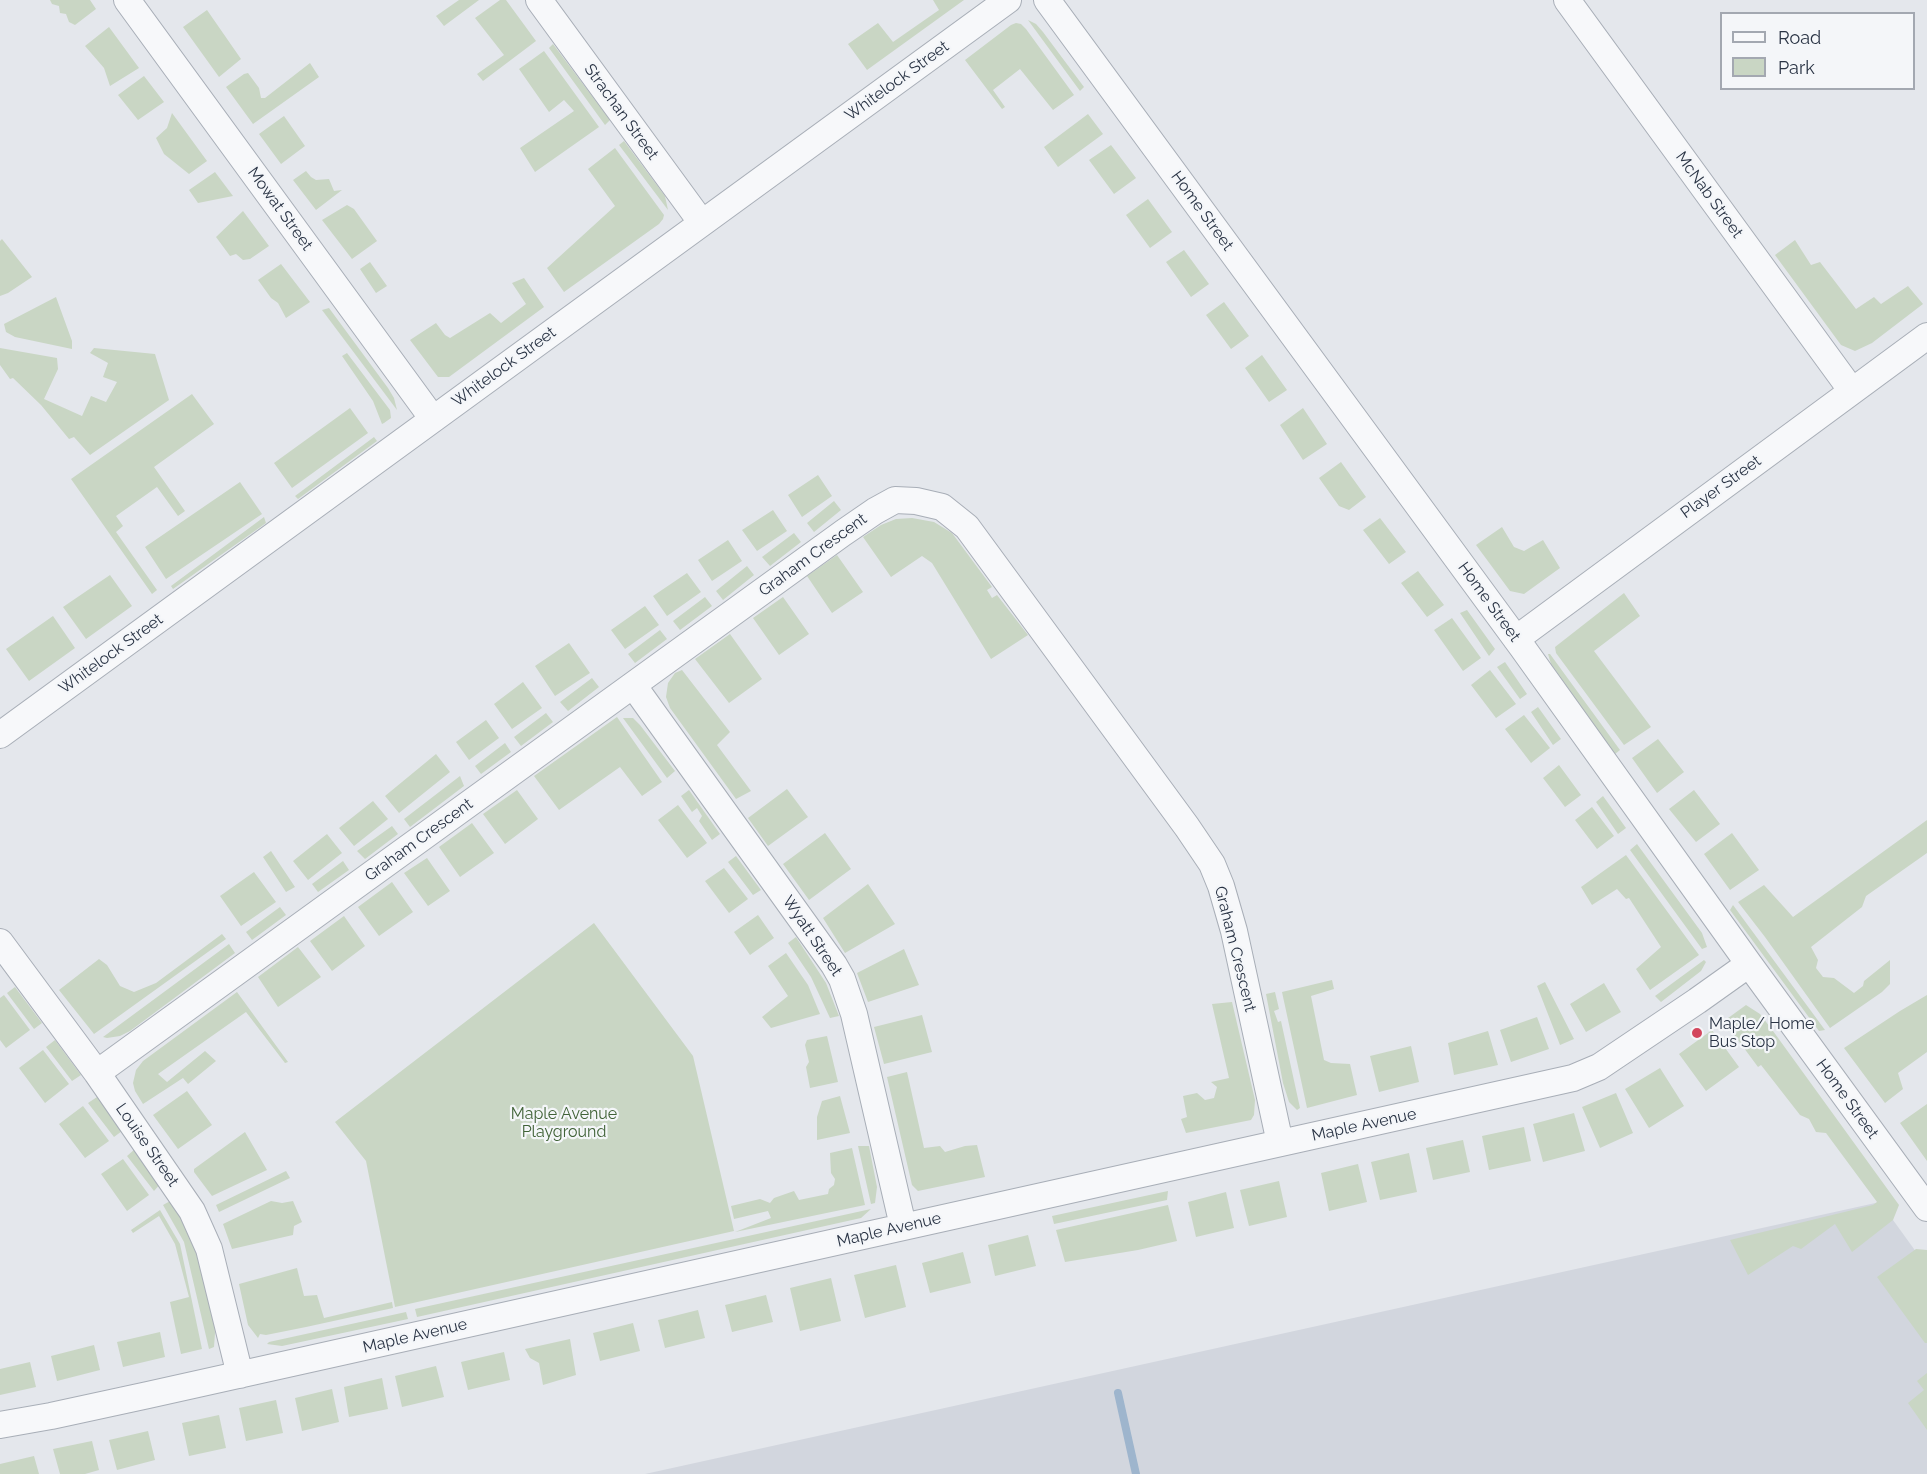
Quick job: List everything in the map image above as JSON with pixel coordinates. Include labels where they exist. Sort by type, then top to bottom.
[{"type":"street","name":"Mowat Street","points":[[127,0],[433,419]]},
{"type":"street","name":"Strachan Street","points":[[539,0],[702,223]]},
{"type":"street","name":"Whitelock Street","points":[[0,735],[1008,0]]},
{"type":"street","name":"Home Street","points":[[1047,0],[1516,639],[1927,1208]]},
{"type":"street","name":"McNab Street","points":[[1567,0],[1852,391]]},
{"type":"street","name":"Player Street","points":[[1516,639],[1927,336]]},
{"type":"street","name":"Graham Crescent","points":[[97,1073],[875,511],[895,500],[916,501],[942,507],[968,527],[1187,826],[1212,864],[1234,931],[1280,1143]]},
{"type":"street","name":"Wyatt Street","points":[[633,685],[842,979],[854,1014],[903,1226]]},
{"type":"street","name":"Louise Street","points":[[0,942],[97,1073],[192,1211],[209,1249],[240,1375]]},
{"type":"street","name":"Maple Avenue","points":[[0,1425],[240,1375],[1573,1078],[1599,1067],[1749,964]]},
{"type":"shaded area","points":[[1880,1202],[1927,1267],[1927,1474],[645,1474]]},
{"type":"green space","points":[[50,0],[90,0],[96,9],[75,25],[69,22],[66,14],[60,13],[59,6],[52,4]]},
{"type":"green space","points":[[459,0],[479,0],[444,26],[436,16]]},
{"type":"green space","points":[[500,0],[506,0],[536,41],[483,81],[477,74],[504,55],[475,18]]},
{"type":"green space","points":[[933,0],[964,0],[867,70],[848,44],[878,23],[893,42],[939,10]]},
{"type":"green space","points":[[207,10],[241,59],[219,77],[183,27]]},
{"type":"green space","points":[[1028,20],[1036,24],[1043,32],[1084,87],[1080,91]]},
{"type":"green space","points":[[1016,23],[1026,29],[1074,95],[1053,110],[1020,69],[993,90],[1005,107],[1002,109],[965,60]]},
{"type":"green space","points":[[109,27],[139,68],[110,86],[104,68],[85,46]]},
{"type":"green space","points":[[553,44],[610,120],[605,125],[549,48]]},
{"type":"green space","points":[[544,51],[599,127],[535,172],[520,148],[574,111],[564,100],[549,112],[519,69]]},
{"type":"green space","points":[[310,63],[319,77],[253,124],[226,87],[248,73],[259,88],[261,98],[265,98]]},
{"type":"green space","points":[[144,76],[164,102],[138,120],[118,95]]},
{"type":"green space","points":[[172,113],[207,161],[189,174],[164,154],[156,138],[167,128]]},
{"type":"green space","points":[[1088,114],[1103,134],[1058,167],[1044,147]]},
{"type":"green space","points":[[284,116],[305,146],[281,164],[259,134]]},
{"type":"green space","points":[[624,141],[665,196],[668,210],[619,145]]},
{"type":"green space","points":[[1111,145],[1136,178],[1114,194],[1089,160]]},
{"type":"green space","points":[[615,148],[664,215],[663,219],[564,292],[547,268],[615,206],[588,169]]},
{"type":"green space","points":[[306,171],[316,180],[329,179],[334,191],[342,190],[316,210],[293,180]]},
{"type":"green space","points":[[215,172],[233,196],[198,203],[189,190]]},
{"type":"green space","points":[[1148,199],[1172,232],[1150,248],[1126,215]]},
{"type":"green space","points":[[347,205],[354,209],[377,241],[352,259],[322,220]]},
{"type":"green space","points":[[243,211],[269,246],[250,259],[243,260],[236,254],[230,256],[216,237]]},
{"type":"green space","points":[[2,239],[32,277],[0,296],[0,241]]},
{"type":"green space","points":[[1795,240],[1811,265],[1820,262],[1856,309],[1874,297],[1881,304],[1908,286],[1923,304],[1872,343],[1855,351],[1841,345],[1775,255]]},
{"type":"green space","points":[[1184,250],[1209,284],[1191,297],[1166,262]]},
{"type":"green space","points":[[370,262],[387,286],[376,293],[360,269]]},
{"type":"green space","points":[[281,264],[310,302],[286,318],[278,303],[271,298],[258,280]]},
{"type":"green space","points":[[524,278],[544,307],[449,377],[438,377],[410,340],[436,323],[450,338],[490,313],[501,323],[526,304],[512,283]]},
{"type":"green space","points":[[56,297],[72,341],[72,349],[15,337],[6,332],[4,324]]},
{"type":"green space","points":[[1224,302],[1249,336],[1231,349],[1206,315]]},
{"type":"green space","points":[[329,308],[388,388],[397,410],[322,310]]},
{"type":"green space","points":[[0,348],[57,358],[58,369],[44,399],[82,416],[91,396],[106,402],[117,382],[103,377],[108,363],[90,353],[94,348],[155,354],[169,400],[90,455],[74,437],[69,439],[41,405],[13,378],[10,379],[0,365]]},
{"type":"green space","points":[[347,353],[390,410],[391,418],[384,423],[382,424],[373,401],[342,356]]},
{"type":"green space","points":[[1262,355],[1287,390],[1269,402],[1245,368]]},
{"type":"green space","points":[[192,394],[214,424],[154,467],[185,511],[178,516],[157,487],[116,516],[123,526],[116,532],[157,590],[152,594],[71,479]]},
{"type":"green space","points":[[350,408],[368,433],[292,488],[274,463]]},
{"type":"green space","points":[[1303,408],[1327,444],[1303,460],[1280,425]]},
{"type":"green space","points":[[374,437],[377,441],[298,499],[295,496]]},
{"type":"green space","points":[[1341,462],[1366,497],[1349,510],[1339,506],[1319,478]]},
{"type":"green space","points":[[818,475],[832,496],[802,517],[788,495]]},
{"type":"green space","points":[[240,482],[262,514],[166,579],[145,547]]},
{"type":"green space","points":[[834,501],[841,510],[814,532],[807,523]]},
{"type":"green space","points":[[773,510],[787,531],[757,551],[742,530]]},
{"type":"green space","points":[[264,517],[266,523],[173,589],[171,586]]},
{"type":"green space","points":[[912,518],[934,522],[952,533],[992,587],[987,590],[992,598],[997,595],[1028,635],[991,659],[932,563],[922,556],[891,577],[863,537],[881,525],[896,519]]},
{"type":"green space","points":[[1380,518],[1406,552],[1389,564],[1363,530]]},
{"type":"green space","points":[[1502,527],[1514,547],[1524,551],[1543,540],[1560,568],[1524,594],[1510,591],[1476,545]]},
{"type":"green space","points":[[794,533],[801,542],[770,566],[762,557]]},
{"type":"green space","points":[[728,540],[742,561],[712,581],[698,560]]},
{"type":"green space","points":[[837,555],[863,592],[832,613],[807,576]]},
{"type":"green space","points":[[747,566],[754,575],[723,600],[716,591]]},
{"type":"green space","points":[[1418,571],[1444,605],[1427,617],[1401,583]]},
{"type":"green space","points":[[687,573],[701,592],[667,616],[653,596]]},
{"type":"green space","points":[[110,575],[132,606],[86,639],[63,607]]},
{"type":"green space","points":[[1624,593],[1640,616],[1594,651],[1651,727],[1624,745],[1556,653],[1555,647]]},
{"type":"green space","points":[[705,597],[712,606],[680,630],[673,621]]},
{"type":"green space","points":[[783,597],[809,634],[779,655],[753,618]]},
{"type":"green space","points":[[645,606],[659,625],[625,649],[611,630]]},
{"type":"green space","points":[[1467,610],[1495,649],[1489,656],[1460,613]]},
{"type":"green space","points":[[53,616],[75,648],[29,681],[6,649]]},
{"type":"green space","points":[[1452,618],[1481,658],[1463,671],[1434,630]]},
{"type":"green space","points":[[660,630],[667,639],[635,663],[628,654]]},
{"type":"green space","points":[[730,634],[762,679],[729,703],[695,659]]},
{"type":"green space","points":[[569,643],[590,673],[555,696],[535,666]]},
{"type":"green space","points":[[1548,654],[1620,750],[1615,754],[1551,664]]},
{"type":"green space","points":[[1505,662],[1527,694],[1520,699],[1497,667]]},
{"type":"green space","points":[[682,670],[730,732],[717,745],[751,791],[736,799],[670,708],[666,697],[668,683],[675,673]]},
{"type":"green space","points":[[1490,670],[1516,704],[1496,718],[1471,685]]},
{"type":"green space","points":[[592,678],[599,687],[568,711],[560,702]]},
{"type":"green space","points":[[523,682],[542,708],[512,729],[494,704]]},
{"type":"green space","points":[[1538,707],[1561,739],[1553,745],[1531,712]]},
{"type":"green space","points":[[546,713],[553,722],[521,746],[514,737]]},
{"type":"green space","points":[[1524,715],[1550,748],[1531,763],[1505,729]]},
{"type":"green space","points":[[617,717],[662,782],[642,796],[620,767],[559,810],[534,776]]},
{"type":"green space","points":[[623,718],[633,718],[640,725],[675,771],[667,778]]},
{"type":"green space","points":[[486,720],[499,738],[469,760],[456,742]]},
{"type":"green space","points":[[1658,739],[1684,772],[1657,793],[1632,758]]},
{"type":"green space","points":[[505,743],[511,752],[481,774],[475,766]]},
{"type":"green space","points":[[436,754],[450,772],[399,813],[385,796]]},
{"type":"green space","points":[[1559,765],[1581,795],[1565,807],[1543,778]]},
{"type":"green space","points":[[460,776],[464,786],[410,827],[404,819]]},
{"type":"green space","points":[[787,789],[808,817],[768,846],[748,818]]},
{"type":"green space","points":[[517,790],[538,819],[505,844],[483,814]]},
{"type":"green space","points":[[689,790],[720,834],[712,840],[699,821],[702,816],[697,808],[692,812],[681,796]]},
{"type":"green space","points":[[1694,790],[1720,824],[1696,842],[1669,809]]},
{"type":"green space","points":[[1603,796],[1626,828],[1618,834],[1596,802]]},
{"type":"green space","points":[[373,801],[388,819],[354,846],[339,828]]},
{"type":"green space","points":[[678,805],[707,843],[687,858],[658,820]]},
{"type":"green space","points":[[1592,807],[1614,836],[1597,849],[1575,820]]},
{"type":"green space","points":[[1927,820],[1927,853],[1866,896],[1862,907],[1811,947],[1818,960],[1816,968],[1823,977],[1834,978],[1854,993],[1863,986],[1864,981],[1890,960],[1890,984],[1830,1028],[1738,902],[1764,885],[1793,917]]},
{"type":"green space","points":[[472,823],[494,853],[460,877],[439,847]]},
{"type":"green space","points":[[392,826],[398,834],[365,859],[357,851]]},
{"type":"green space","points":[[825,833],[851,869],[809,900],[783,864]]},
{"type":"green space","points":[[1732,833],[1759,870],[1730,890],[1704,854]]},
{"type":"green space","points":[[327,834],[342,853],[308,880],[293,861]]},
{"type":"green space","points":[[1637,844],[1702,933],[1707,947],[1702,949],[1630,850]]},
{"type":"green space","points":[[271,851],[295,887],[286,892],[263,857]]},
{"type":"green space","points":[[1626,855],[1699,955],[1650,990],[1636,969],[1661,947],[1629,898],[1626,899],[1617,889],[1592,905],[1581,887]]},
{"type":"green space","points":[[736,856],[761,890],[753,895],[728,862]]},
{"type":"green space","points":[[427,858],[450,891],[428,906],[404,873]]},
{"type":"green space","points":[[343,861],[349,870],[318,892],[312,884]]},
{"type":"green space","points":[[724,868],[748,899],[729,913],[705,881]]},
{"type":"green space","points":[[254,872],[276,902],[241,926],[220,896]]},
{"type":"green space","points":[[392,882],[413,912],[379,936],[358,907]]},
{"type":"green space","points":[[868,884],[895,924],[845,953],[823,918]]},
{"type":"green space","points":[[1733,905],[1825,1030],[1819,1031],[1730,910]]},
{"type":"green space","points":[[280,907],[286,915],[252,940],[246,932]]},
{"type":"green space","points":[[758,915],[774,938],[750,955],[734,932]]},
{"type":"green space","points":[[344,916],[365,946],[332,971],[310,941]]},
{"type":"green space","name":"Maple Avenue Playground","points":[[594,923],[693,1056],[734,1231],[395,1307],[366,1161],[335,1122]]},
{"type":"green space","points":[[222,934],[226,939],[94,1034],[59,990],[99,959],[107,965],[120,986],[134,992],[156,983]]},
{"type":"green space","points":[[796,937],[826,983],[839,1016],[830,1018],[811,977],[788,943]]},
{"type":"green space","points":[[229,944],[235,953],[130,1031],[120,1036],[103,1037]]},
{"type":"green space","points":[[298,947],[321,977],[278,1007],[258,977]]},
{"type":"green space","points":[[904,949],[919,985],[868,1002],[857,973]]},
{"type":"green space","points":[[786,953],[808,985],[820,1014],[771,1028],[762,1017],[788,996],[768,966]]},
{"type":"green space","points":[[1704,960],[1706,962],[1701,971],[1661,1002],[1655,996]]},
{"type":"green space","points":[[1332,980],[1334,989],[1311,996],[1324,1060],[1331,1063],[1350,1064],[1357,1095],[1307,1108],[1282,992]]},
{"type":"green space","points":[[1545,982],[1574,1039],[1560,1045],[1537,986]]},
{"type":"green space","points":[[1604,983],[1621,1012],[1586,1032],[1570,1004]]},
{"type":"green space","points":[[15,987],[42,1023],[34,1029],[7,993]]},
{"type":"green space","points":[[237,992],[288,1062],[285,1063],[246,1012],[158,1074],[167,1082],[205,1051],[216,1061],[188,1084],[183,1078],[143,1104],[133,1083],[136,1070],[143,1061]]},
{"type":"green space","points":[[1275,992],[1279,1009],[1274,1011],[1278,1022],[1281,1021],[1300,1108],[1297,1110],[1289,1102],[1283,1083],[1266,994]]},
{"type":"green space","points":[[4,995],[30,1030],[6,1048],[0,1040],[0,998]]},
{"type":"green space","points":[[1927,995],[1927,1052],[1898,1073],[1903,1089],[1885,1103],[1844,1048]]},
{"type":"green space","points":[[1232,1002],[1255,1100],[1254,1115],[1251,1120],[1186,1133],[1181,1119],[1187,1117],[1183,1096],[1197,1093],[1205,1100],[1214,1098],[1217,1087],[1211,1082],[1229,1078],[1212,1004]]},
{"type":"green space","points":[[1746,1005],[1760,1014],[1899,1205],[1893,1220],[1852,1252],[1835,1224],[1801,1249],[1793,1246],[1748,1275],[1730,1240],[1873,1205],[1877,1202],[1826,1133],[1816,1132],[1809,1119],[1800,1115],[1761,1065],[1758,1067],[1724,1021]]},
{"type":"green space","points":[[922,1015],[932,1052],[884,1064],[874,1027]]},
{"type":"green space","points":[[1537,1017],[1549,1049],[1511,1062],[1500,1030]]},
{"type":"green space","points":[[1712,1030],[1739,1067],[1706,1091],[1679,1054]]},
{"type":"green space","points":[[1488,1031],[1498,1065],[1454,1075],[1448,1043]]},
{"type":"green space","points":[[827,1036],[838,1082],[810,1088],[806,1067],[809,1062],[805,1045],[807,1040]]},
{"type":"green space","points":[[55,1040],[81,1075],[72,1081],[46,1047]]},
{"type":"green space","points":[[1411,1046],[1419,1082],[1379,1092],[1370,1056]]},
{"type":"green space","points":[[43,1050],[69,1084],[45,1103],[19,1068]]},
{"type":"green space","points":[[1660,1068],[1684,1106],[1649,1128],[1625,1089]]},
{"type":"green space","points":[[907,1072],[924,1148],[940,1146],[945,1152],[977,1145],[985,1177],[918,1191],[912,1185],[887,1077]]},
{"type":"green space","points":[[187,1091],[212,1125],[178,1149],[153,1115]]},
{"type":"green space","points":[[1616,1093],[1633,1133],[1600,1148],[1582,1107]]},
{"type":"green space","points":[[840,1096],[850,1133],[817,1140],[817,1117],[822,1101]]},
{"type":"green space","points":[[97,1097],[122,1131],[114,1137],[88,1103]]},
{"type":"green space","points":[[1927,1104],[1927,1161],[1900,1123]]},
{"type":"green space","points":[[83,1106],[109,1141],[85,1158],[59,1124]]},
{"type":"green space","points":[[1574,1113],[1585,1151],[1543,1162],[1533,1124]]},
{"type":"green space","points":[[1524,1127],[1531,1161],[1489,1170],[1482,1136]]},
{"type":"green space","points":[[245,1132],[267,1170],[212,1196],[194,1169]]},
{"type":"green space","points":[[1463,1140],[1470,1172],[1433,1180],[1426,1148]]},
{"type":"green space","points":[[858,1146],[869,1146],[877,1187],[875,1203],[871,1204]]},
{"type":"green space","points":[[852,1148],[865,1205],[735,1232],[771,1218],[768,1211],[734,1219],[731,1206],[760,1199],[770,1203],[774,1198],[794,1191],[799,1200],[828,1194],[835,1179],[831,1173],[830,1153]]},
{"type":"green space","points":[[135,1149],[161,1183],[154,1191],[127,1156]]},
{"type":"green space","points":[[1409,1153],[1417,1192],[1380,1200],[1371,1162]]},
{"type":"green space","points":[[123,1159],[149,1195],[127,1211],[101,1174]]},
{"type":"green space","points":[[1358,1164],[1367,1202],[1329,1211],[1321,1173]]},
{"type":"green space","points":[[286,1171],[290,1178],[219,1212],[216,1205]]},
{"type":"green space","points":[[1279,1181],[1287,1217],[1249,1226],[1240,1190]]},
{"type":"green space","points":[[1168,1191],[1167,1200],[1054,1224],[1052,1216]]},
{"type":"green space","points":[[1226,1192],[1234,1228],[1196,1237],[1188,1202]]},
{"type":"green space","points":[[172,1200],[194,1237],[214,1319],[214,1347],[209,1349],[184,1242],[163,1205]]},
{"type":"green space","points":[[271,1201],[282,1203],[293,1201],[302,1222],[294,1226],[293,1235],[232,1249],[223,1224]]},
{"type":"green space","points":[[1168,1205],[1177,1241],[1065,1262],[1056,1230]]},
{"type":"green space","points":[[871,1209],[861,1218],[417,1317],[415,1309]]},
{"type":"green space","points":[[160,1210],[180,1244],[202,1349],[181,1354],[170,1302],[189,1297],[175,1244],[159,1216],[133,1233],[131,1230]]},
{"type":"green space","points":[[1028,1235],[1036,1266],[995,1276],[988,1245]]},
{"type":"green space","points":[[1916,1249],[1927,1250],[1927,1343],[1877,1277]]},
{"type":"green space","points":[[963,1252],[971,1283],[930,1293],[922,1263]]},
{"type":"green space","points":[[896,1265],[906,1307],[865,1318],[854,1275]]},
{"type":"green space","points":[[297,1268],[304,1296],[317,1295],[324,1318],[392,1302],[393,1308],[266,1335],[260,1334],[258,1338],[248,1325],[239,1284]]},
{"type":"green space","points":[[831,1278],[841,1321],[800,1331],[790,1288]]},
{"type":"green space","points":[[766,1295],[773,1322],[732,1332],[725,1305]]},
{"type":"green space","points":[[698,1310],[705,1338],[665,1348],[658,1320]]},
{"type":"green space","points":[[406,1312],[408,1319],[282,1346],[267,1344],[269,1342]]},
{"type":"green space","points":[[633,1323],[640,1351],[600,1361],[593,1333]]},
{"type":"green space","points":[[160,1332],[165,1357],[123,1367],[117,1342]]},
{"type":"green space","points":[[570,1339],[576,1375],[543,1385],[539,1363],[530,1358],[525,1349]]},
{"type":"green space","points":[[94,1345],[100,1370],[57,1381],[51,1356]]},
{"type":"green space","points":[[504,1352],[510,1380],[468,1390],[461,1362]]},
{"type":"green space","points":[[30,1362],[36,1387],[0,1395],[0,1369]]},
{"type":"green space","points":[[436,1366],[444,1397],[402,1407],[395,1376]]},
{"type":"green space","points":[[1927,1373],[1927,1430],[1908,1403],[1924,1390],[1917,1381]]},
{"type":"green space","points":[[382,1378],[388,1409],[349,1417],[344,1387]]},
{"type":"green space","points":[[332,1389],[339,1422],[302,1431],[295,1398]]},
{"type":"green space","points":[[276,1400],[283,1433],[246,1441],[239,1408]]},
{"type":"green space","points":[[219,1415],[226,1448],[189,1456],[182,1423]]},
{"type":"green space","points":[[148,1431],[155,1460],[117,1470],[109,1440]]},
{"type":"green space","points":[[92,1441],[99,1470],[85,1474],[60,1474],[53,1449]]},
{"type":"green space","points":[[34,1456],[39,1474],[0,1474],[0,1464]]},
{"type":"waterway","points":[[1118,1393],[1136,1474]]},
{"type":"place","name":"Maple/ Home Bus Stop","points":[[1697,1033]]}]
